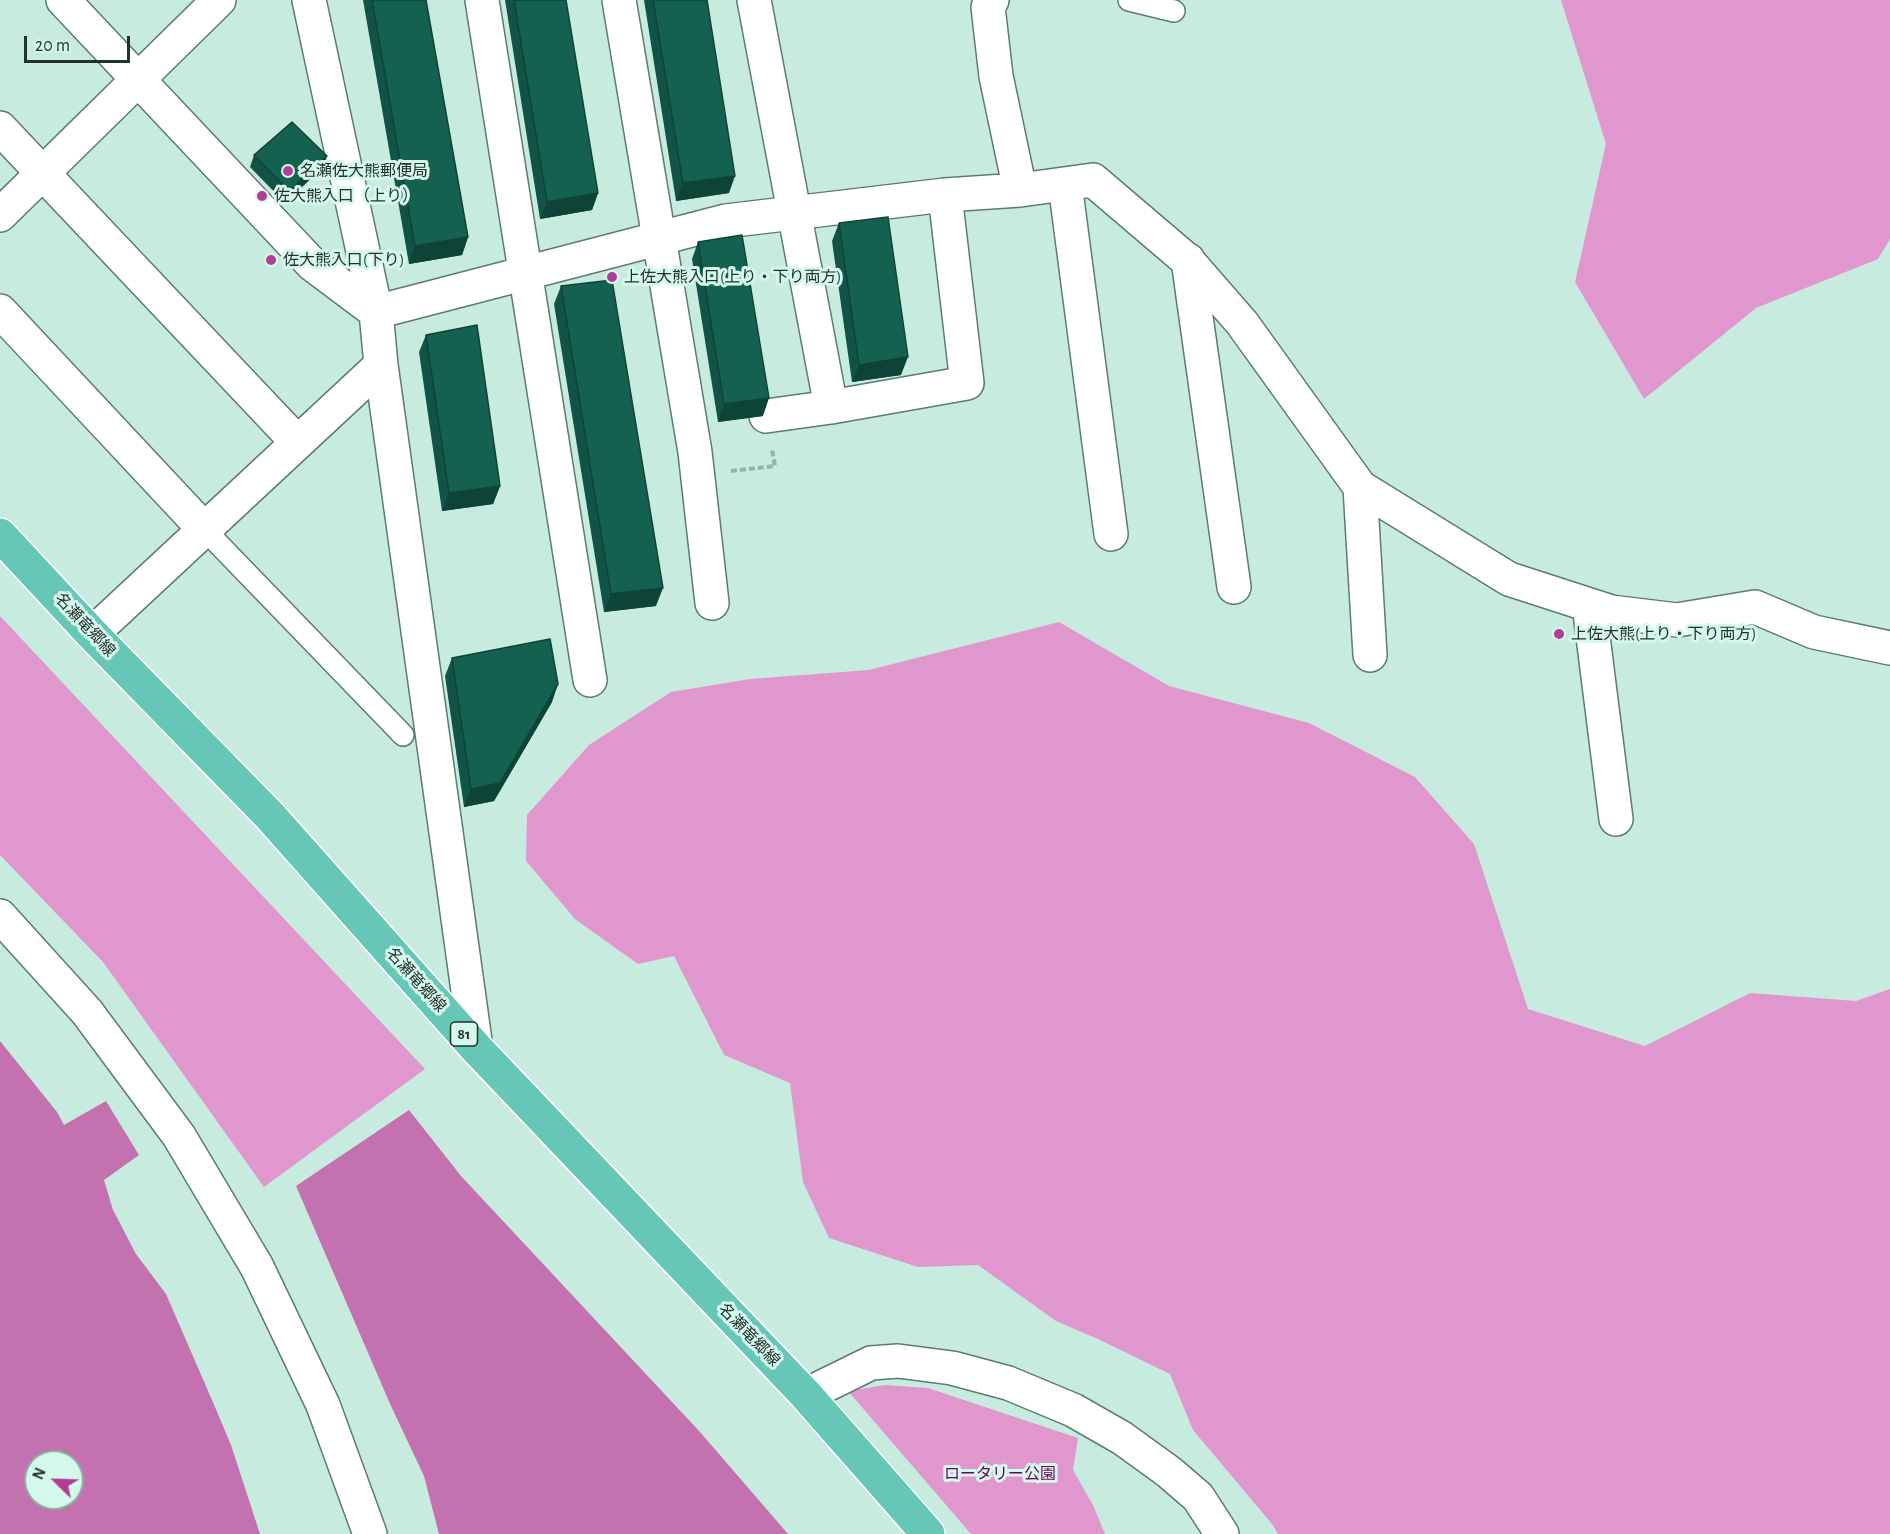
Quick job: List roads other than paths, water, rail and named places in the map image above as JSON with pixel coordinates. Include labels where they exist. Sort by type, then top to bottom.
[{"type":"main road","name":"名瀬竜郷線","points":[[0,535],[92,634],[270,816],[476,1048],[806,1395],[928,1534]]},
{"type":"street","points":[[63,0],[312,264],[376,312]]},
{"type":"street","points":[[0,215],[219,0]]},
{"type":"street","points":[[309,0],[376,312],[381,365],[476,1048]]},
{"type":"street","points":[[482,0],[590,680]]},
{"type":"street","points":[[619,0],[661,238],[698,474],[712,603]]},
{"type":"street","points":[[754,0],[831,407]]},
{"type":"street","points":[[992,0],[988,7],[996,76],[1020,190]]},
{"type":"street","points":[[0,128],[297,442]]},
{"type":"street","points":[[376,312],[726,221],[945,195],[1020,190],[1093,180],[1188,260],[1242,322],[1360,487],[1509,579],[1611,612],[1677,620],[1755,607],[1814,632],[1890,648]]},
{"type":"street","points":[[1065,184],[1111,534]]},
{"type":"street","points":[[766,416],[967,383],[945,195]]},
{"type":"street","points":[[1188,260],[1234,587]]},
{"type":"street","points":[[0,311],[204,530]]},
{"type":"street","points":[[92,634],[381,365]]},
{"type":"street","points":[[1360,487],[1370,655]]},
{"type":"street","points":[[1589,605],[1616,819]]},
{"type":"street","points":[[0,916],[87,1012],[179,1136],[257,1267],[323,1404],[370,1534]]},
{"type":"street","points":[[806,1395],[871,1363],[898,1361],[952,1368],[1008,1383],[1073,1410],[1122,1438],[1169,1472],[1198,1497],[1222,1534]]},
{"type":"lane","points":[[1129,0],[1174,11]]},
{"type":"lane","points":[[204,530],[403,735]]},
{"type":"place","name":"名瀬佐大熊郵便局","points":[[288,171]]},
{"type":"place","name":"佐大熊入口（上り）","points":[[262,196]]},
{"type":"place","name":"佐大熊入口(下り)","points":[[271,260]]},
{"type":"place","name":"上佐大熊入口(上り・下り両方)","points":[[612,277]]},
{"type":"place","name":"上佐大熊(上り・下り両方)","points":[[1559,634]]},
{"type":"park label","name":"ロータリー公園","points":[[1000,1474]]}]
